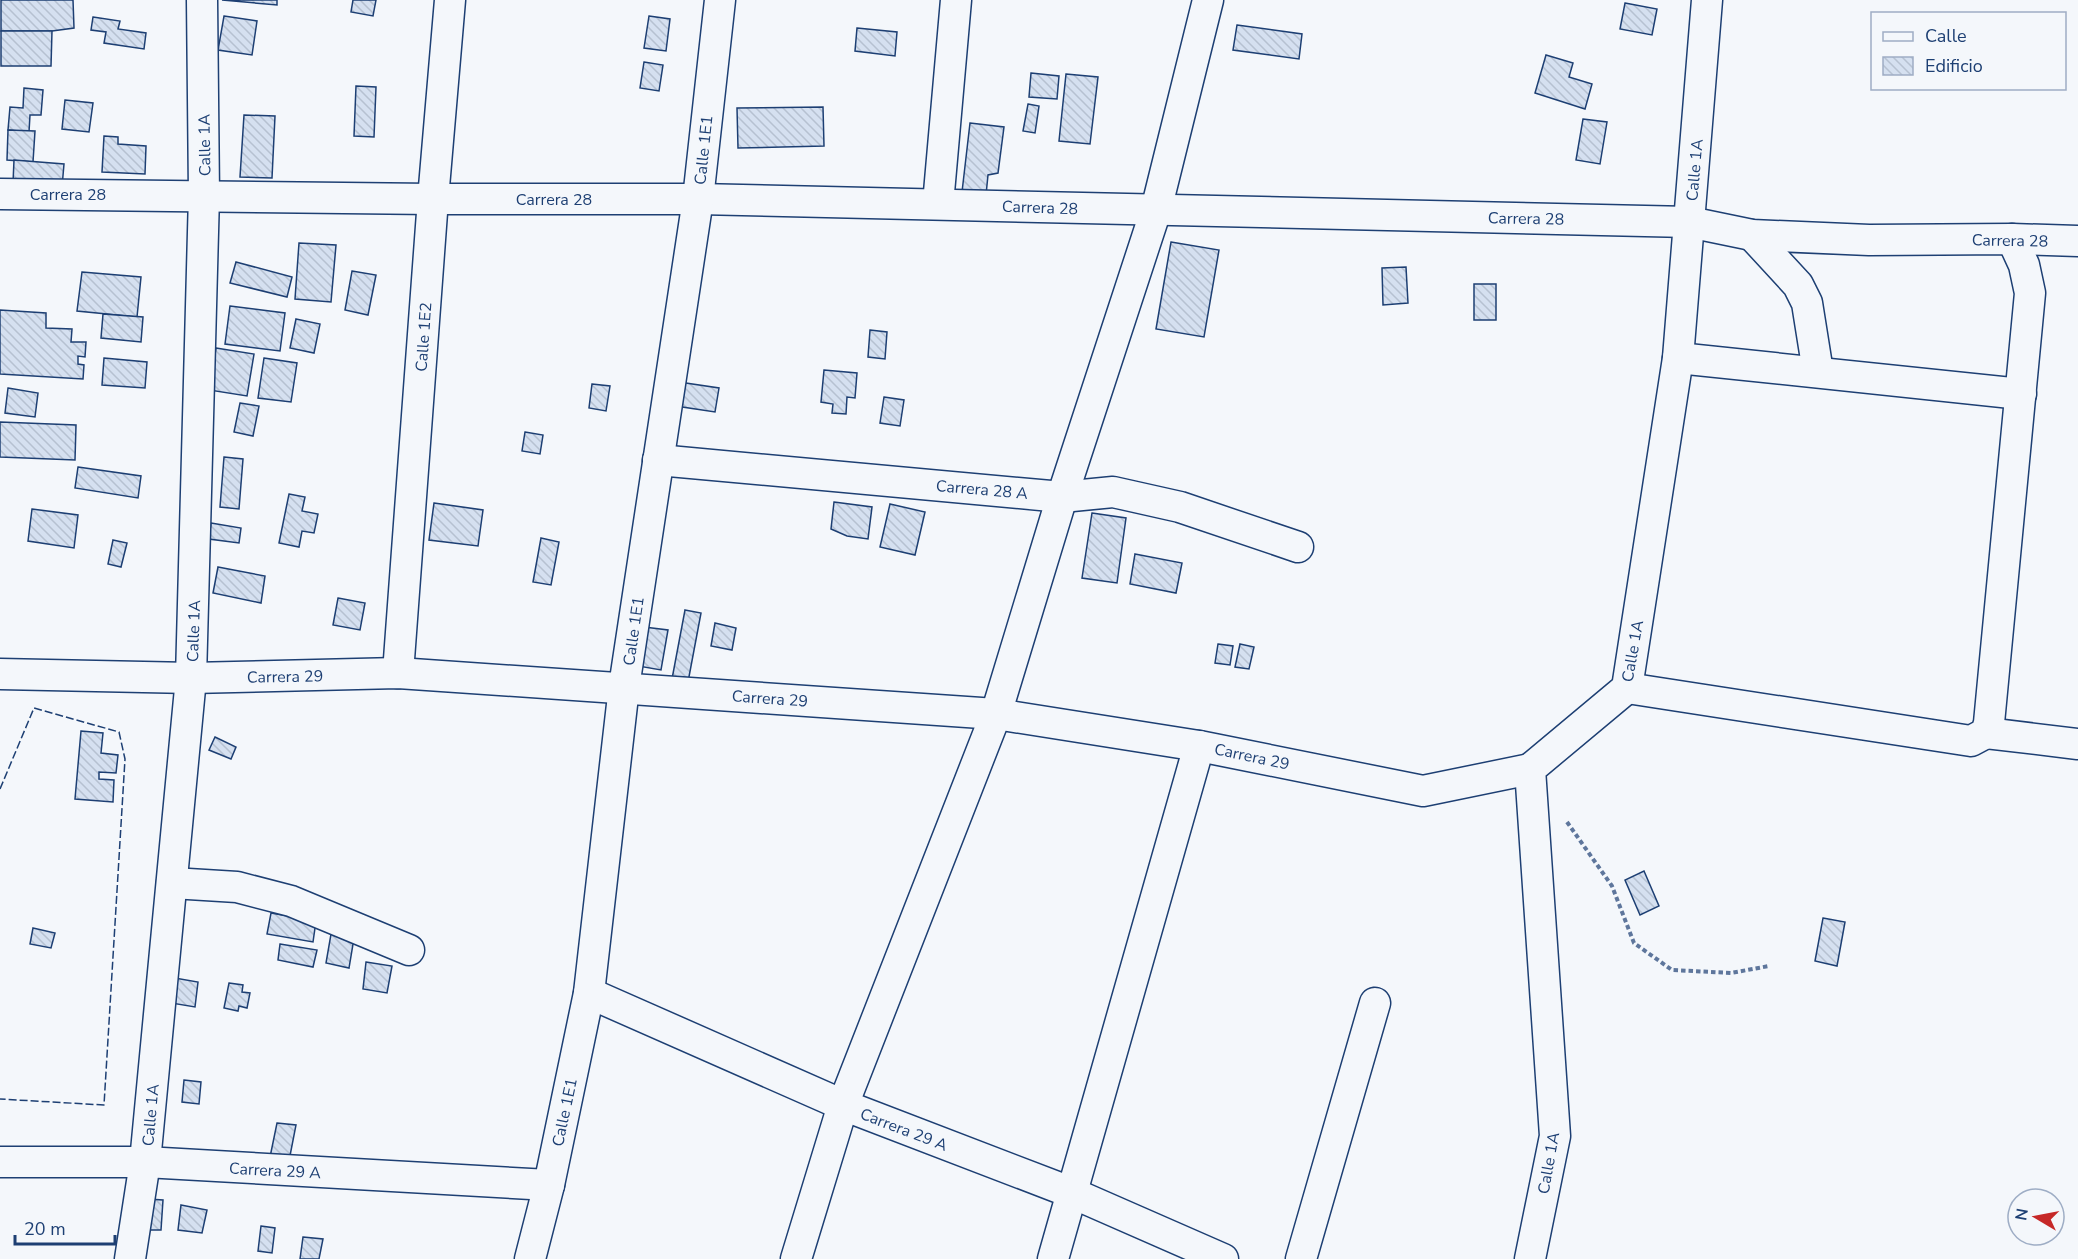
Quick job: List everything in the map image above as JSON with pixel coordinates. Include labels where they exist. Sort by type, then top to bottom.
[{"type":"street","name":"Calle 1A","points":[[130,1259],[145,1162],[191,678],[204,195],[202,0]]},
{"type":"street","name":"Calle 1E2","points":[[398,673],[450,0]]},
{"type":"street","name":"Calle 1E1","points":[[530,1259],[549,1185],[589,993],[624,687],[698,199],[720,0]]},
{"type":"street","points":[[938,204],[956,0]]},
{"type":"street","points":[[796,1259],[843,1105],[996,714],[1062,497],[1156,210],[1209,0]]},
{"type":"street","name":"Calle 1A","points":[[1530,1259],[1556,1136],[1530,770],[1627,688],[1678,358],[1707,0]]},
{"type":"street","name":"Carrera 28","points":[[0,194],[433,199],[698,199],[938,204],[1689,222],[1752,235],[1869,240],[2012,238],[2078,241]]},
{"type":"street","points":[[1752,235],[1798,285],[1807,303],[1818,372]]},
{"type":"street","points":[[1986,733],[1989,723],[2031,293],[2024,265],[2012,238]]},
{"type":"street","points":[[1678,358],[2021,394]]},
{"type":"street","name":"Carrera 28 A","points":[[658,460],[1062,497],[1113,492],[1180,507],[1298,547]]},
{"type":"street","name":"Carrera 29","points":[[0,674],[191,678],[398,673],[996,714],[1198,746],[1423,791],[1530,770]]},
{"type":"street","points":[[1627,688],[1971,741],[1986,733],[2078,744]]},
{"type":"street","points":[[1053,1259],[1070,1192],[1198,746]]},
{"type":"street","points":[[172,883],[237,887],[291,901],[409,950]]},
{"type":"street","name":"Carrera 29 A","points":[[589,993],[843,1105],[1070,1192],[1223,1259]]},
{"type":"street","points":[[1301,1259],[1375,1003]]},
{"type":"street","name":"Carrera 29 A","points":[[0,1162],[145,1162],[549,1185]]},
{"type":"path","points":[[1564,818],[1612,886],[1634,943],[1672,970],[1731,973],[1769,966]]},
{"type":"building","points":[[1,0],[73,0],[74,28],[52,31],[1,31]]},
{"type":"building","points":[[222,0],[277,0],[277,5]]},
{"type":"building","points":[[353,0],[376,0],[373,16],[351,12]]},
{"type":"building","points":[[1625,3],[1657,9],[1652,35],[1620,29]]},
{"type":"building","points":[[224,16],[257,21],[252,55],[218,50]]},
{"type":"building","points":[[649,16],[670,19],[666,51],[644,48]]},
{"type":"building","points":[[93,17],[120,21],[118,29],[146,33],[144,49],[104,43],[106,32],[91,30]]},
{"type":"building","points":[[1237,25],[1302,34],[1299,59],[1233,50]]},
{"type":"building","points":[[857,28],[897,32],[895,56],[855,51]]},
{"type":"building","points":[[1,31],[52,31],[51,66],[1,66]]},
{"type":"building","points":[[1546,55],[1573,63],[1569,77],[1592,84],[1585,109],[1535,93]]},
{"type":"building","points":[[644,62],[663,65],[659,91],[640,88]]},
{"type":"building","points":[[1031,73],[1059,76],[1057,99],[1029,97]]},
{"type":"building","points":[[1066,74],[1098,77],[1090,144],[1059,141]]},
{"type":"building","points":[[356,86],[376,87],[374,137],[354,136]]},
{"type":"building","points":[[24,88],[43,90],[41,115],[30,115],[29,132],[8,130],[10,107],[23,108]]},
{"type":"building","points":[[65,100],[93,103],[89,132],[62,129]]},
{"type":"building","points":[[1028,104],[1039,106],[1035,133],[1023,131]]},
{"type":"building","points":[[823,107],[824,146],[738,148],[737,108]]},
{"type":"building","points":[[244,115],[275,116],[272,178],[240,177]]},
{"type":"building","points":[[1583,119],[1607,122],[1600,164],[1576,160]]},
{"type":"building","points":[[970,123],[1004,127],[998,173],[988,175],[986,195],[962,192]]},
{"type":"building","points":[[8,130],[35,131],[33,162],[7,160]]},
{"type":"building","points":[[104,136],[118,137],[118,144],[146,146],[145,174],[102,172]]},
{"type":"building","points":[[14,160],[64,164],[62,187],[13,183]]},
{"type":"building","points":[[1171,242],[1219,250],[1204,337],[1156,329]]},
{"type":"building","points":[[299,243],[336,245],[331,302],[295,299]]},
{"type":"building","points":[[236,262],[292,277],[287,297],[230,283]]},
{"type":"building","points":[[1406,267],[1408,303],[1383,305],[1382,268]]},
{"type":"building","points":[[352,271],[376,275],[368,315],[345,310]]},
{"type":"building","points":[[82,272],[141,277],[137,317],[77,311]]},
{"type":"building","points":[[1474,284],[1496,284],[1496,320],[1474,320]]},
{"type":"building","points":[[230,306],[285,313],[280,351],[225,344]]},
{"type":"building","points":[[0,310],[46,313],[46,328],[72,329],[71,342],[86,342],[85,357],[78,356],[78,364],[84,365],[83,379],[0,374]]},
{"type":"building","points":[[103,314],[143,317],[141,342],[101,338]]},
{"type":"building","points":[[296,319],[320,324],[314,353],[290,348]]},
{"type":"building","points":[[870,330],[887,332],[885,359],[868,357]]},
{"type":"building","points":[[216,348],[254,354],[247,396],[209,390]]},
{"type":"building","points":[[104,358],[147,362],[145,388],[102,385]]},
{"type":"building","points":[[264,358],[297,363],[291,402],[258,398]]},
{"type":"building","points":[[824,370],[857,373],[855,398],[847,397],[846,414],[832,413],[833,404],[821,402]]},
{"type":"building","points":[[679,382],[719,388],[715,412],[676,406]]},
{"type":"building","points":[[592,384],[610,386],[606,411],[589,408]]},
{"type":"building","points":[[8,388],[38,393],[35,417],[5,413]]},
{"type":"building","points":[[884,397],[904,400],[900,426],[880,423]]},
{"type":"building","points":[[240,403],[259,406],[253,436],[234,432]]},
{"type":"building","points":[[0,422],[76,425],[75,460],[0,457]]},
{"type":"building","points":[[525,432],[543,435],[540,454],[522,451]]},
{"type":"building","points":[[224,457],[243,459],[239,509],[220,507]]},
{"type":"building","points":[[78,467],[141,476],[138,498],[75,488]]},
{"type":"building","points":[[289,494],[305,497],[302,511],[318,514],[314,533],[302,531],[299,547],[279,543]]},
{"type":"building","points":[[834,502],[872,507],[868,539],[847,536],[831,529]]},
{"type":"building","points":[[434,503],[483,510],[478,546],[429,540]]},
{"type":"building","points":[[890,504],[925,512],[915,555],[880,547]]},
{"type":"building","points":[[32,509],[78,515],[74,548],[28,541]]},
{"type":"building","points":[[1092,513],[1126,518],[1117,583],[1082,578]]},
{"type":"building","points":[[211,523],[241,528],[239,543],[209,539]]},
{"type":"building","points":[[541,538],[559,542],[551,585],[533,582]]},
{"type":"building","points":[[113,540],[127,543],[121,567],[108,564]]},
{"type":"building","points":[[1135,554],[1182,563],[1176,593],[1130,584]]},
{"type":"building","points":[[218,567],[265,576],[261,603],[213,593]]},
{"type":"building","points":[[338,598],[365,603],[360,630],[333,625]]},
{"type":"building","points":[[685,610],[701,613],[688,682],[672,679]]},
{"type":"building","points":[[715,623],[736,628],[732,650],[711,646]]},
{"type":"building","points":[[644,627],[668,630],[661,670],[638,666]]},
{"type":"building","points":[[1218,644],[1233,646],[1230,665],[1215,663]]},
{"type":"building","points":[[1240,644],[1254,647],[1249,669],[1235,667]]},
{"type":"building","points":[[81,731],[103,733],[101,753],[118,755],[116,773],[99,772],[99,779],[114,780],[113,802],[75,799]]},
{"type":"building","points":[[215,737],[236,747],[231,759],[209,750]]},
{"type":"building","points":[[1644,871],[1659,906],[1640,915],[1625,880]]},
{"type":"building","points":[[271,913],[316,921],[313,942],[267,934]]},
{"type":"building","points":[[1823,918],[1845,922],[1837,966],[1815,961]]},
{"type":"building","points":[[33,928],[55,933],[51,948],[30,944]]},
{"type":"building","points":[[331,934],[354,938],[349,968],[326,963]]},
{"type":"building","points":[[280,944],[317,950],[313,967],[278,960]]},
{"type":"building","points":[[366,962],[392,966],[387,993],[363,989]]},
{"type":"building","points":[[169,977],[198,982],[195,1007],[165,1002]]},
{"type":"building","points":[[229,983],[243,985],[242,992],[250,993],[247,1008],[239,1006],[238,1011],[224,1008]]},
{"type":"building","points":[[184,1080],[201,1082],[199,1104],[182,1102]]},
{"type":"building","points":[[277,1123],[296,1125],[288,1166],[269,1162]]},
{"type":"building","points":[[148,1199],[163,1200],[161,1230],[145,1230]]},
{"type":"building","points":[[181,1205],[207,1210],[202,1233],[178,1230]]},
{"type":"building","points":[[261,1226],[275,1228],[272,1253],[258,1251]]},
{"type":"building","points":[[303,1237],[323,1239],[319,1259],[300,1259]]},
{"type":"fence","points":[[0,789],[34,708],[119,732],[125,759],[104,1105],[0,1099]]}]
